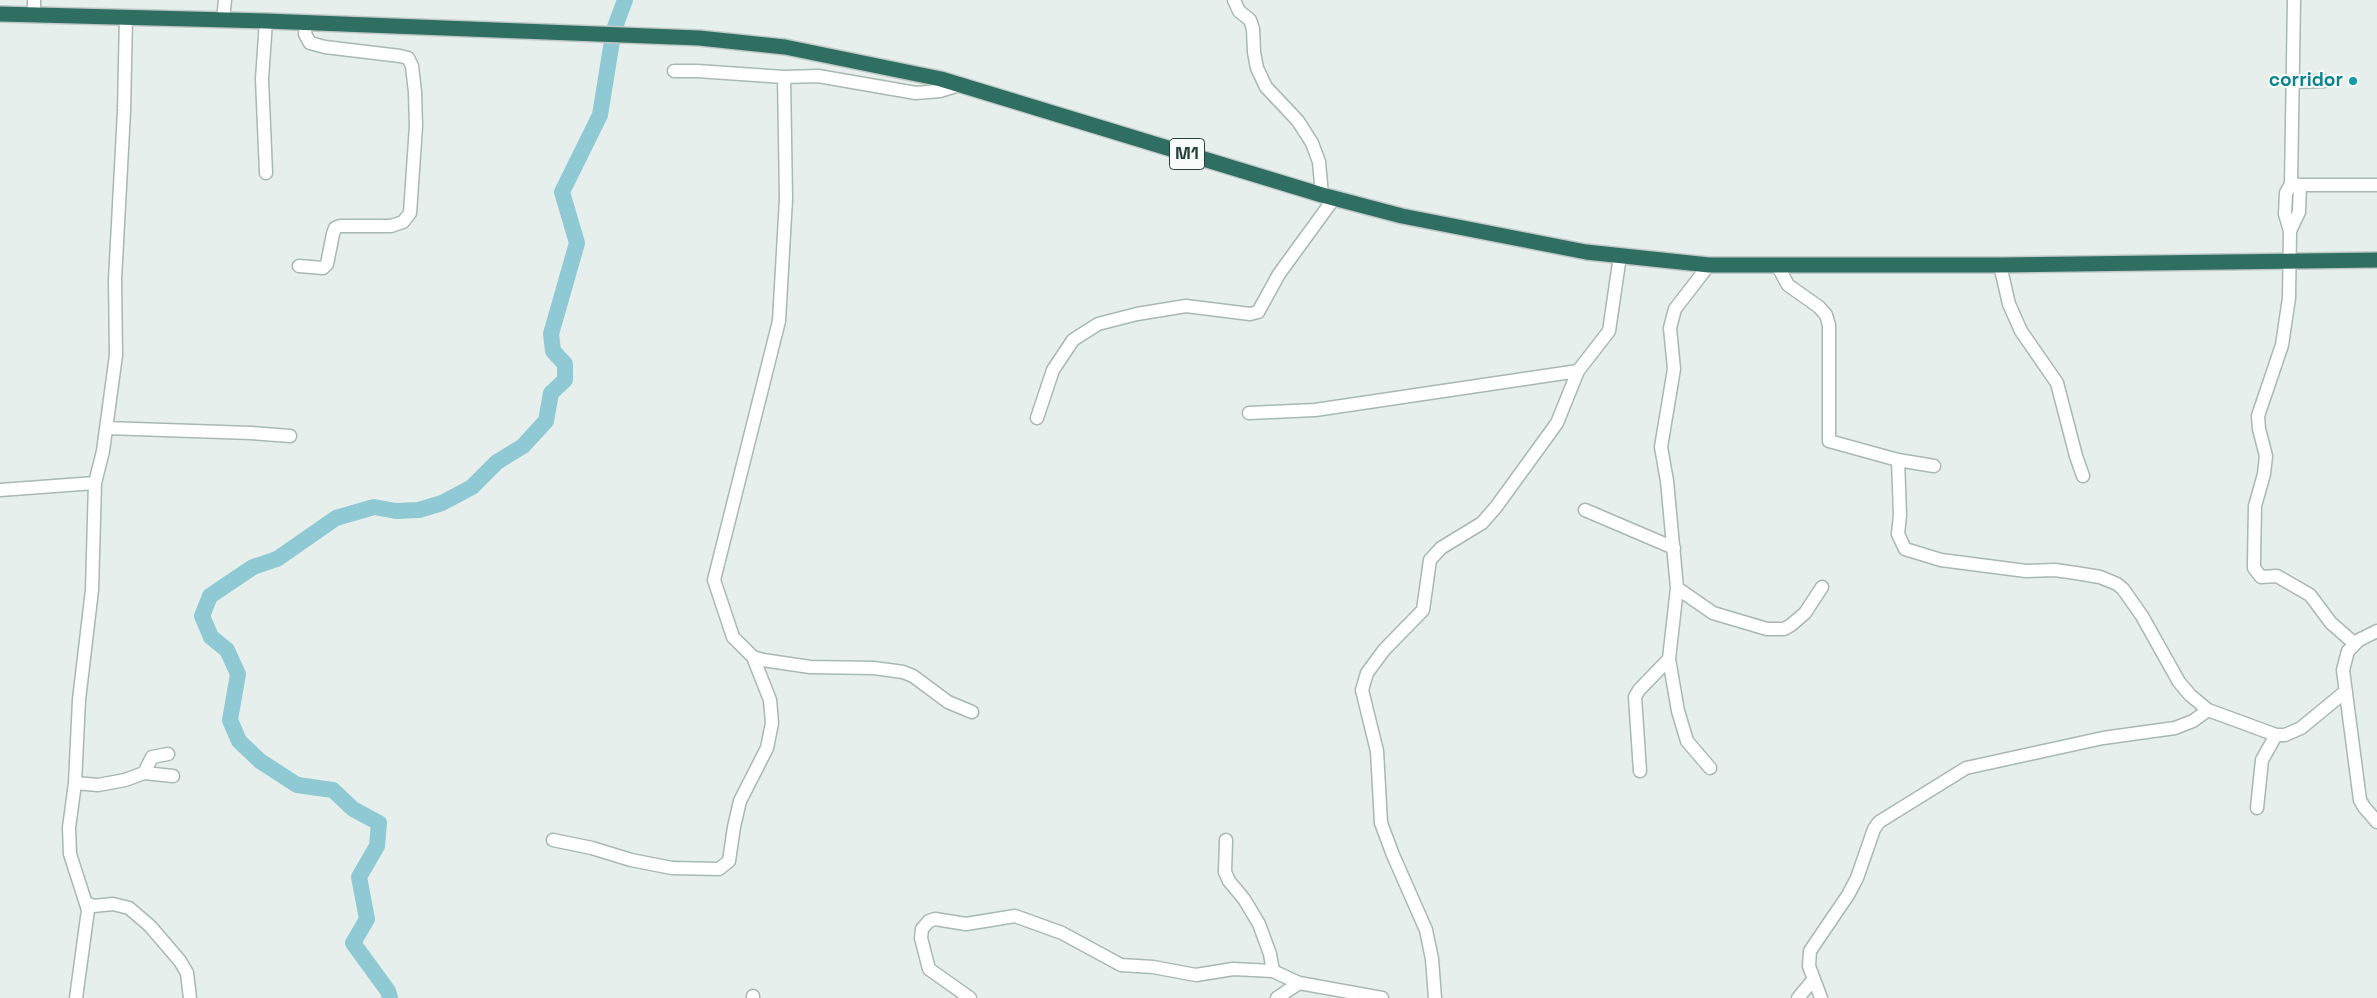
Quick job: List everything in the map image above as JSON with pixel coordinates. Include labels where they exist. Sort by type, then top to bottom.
[{"type":"highway","name":"M1","points":[[0,14],[34,7],[126,17],[721,40],[785,47],[959,85],[1328,196],[1402,216],[1586,252],[1620,256],[1709,265],[2000,265],[2377,260]]},
{"type":"street","points":[[223,20],[224,0]]},
{"type":"street","points":[[1037,418],[1052,370],[1073,340],[1098,324],[1137,314],[1186,306],[1250,314],[1258,312],[1279,274],[1328,196],[1312,143],[1298,121],[1266,87],[1256,60],[1250,20],[1239,11],[1234,0]]},
{"type":"street","points":[[2294,0],[2292,82],[2295,184]]},
{"type":"street","points":[[76,998],[88,910],[74,870],[68,843],[75,783],[79,700],[92,590],[95,483],[106,428],[116,355],[116,280],[124,111],[126,17]]},
{"type":"street","points":[[266,21],[262,70],[266,173]]},
{"type":"street","points":[[300,266],[323,268],[327,264],[335,228],[340,226],[391,226],[403,222],[410,214],[416,126],[412,66],[408,58],[325,47],[310,43],[305,34],[306,23]]},
{"type":"street","points":[[674,71],[697,70],[784,77],[818,76],[916,93],[940,91],[959,85]]},
{"type":"street","points":[[784,77],[786,200],[779,320],[714,580],[733,637],[753,656],[763,660],[810,667],[874,668],[903,672],[913,676],[948,702],[972,712]]},
{"type":"street","points":[[2292,82],[2324,81]]},
{"type":"street","points":[[2355,644],[2331,624],[2307,592],[2277,576],[2261,576],[2254,568],[2255,506],[2264,474],[2266,456],[2259,429],[2258,416],[2285,330],[2289,298],[2290,261],[2290,231],[2285,214],[2286,193],[2295,184],[2377,185]]},
{"type":"street","points":[[1435,998],[1432,959],[1426,930],[1392,855],[1381,823],[1376,751],[1362,690],[1367,673],[1384,650],[1424,610],[1430,560],[1441,548],[1482,524],[1557,423],[1578,371],[1609,331],[1620,256]]},
{"type":"street","points":[[1709,265],[1675,309],[1670,328],[1674,369],[1661,447],[1667,481],[1677,588],[1669,659],[1678,711],[1687,741],[1710,768]]},
{"type":"street","points":[[1777,265],[1788,286],[1818,307],[1826,315],[1829,326],[1829,441],[1898,460],[1934,466]]},
{"type":"street","points":[[2000,265],[2009,304],[2021,331],[2057,383],[2083,476]]},
{"type":"street","points":[[1250,412],[1315,410],[1578,371]]},
{"type":"street","points":[[106,428],[251,432],[290,436]]},
{"type":"street","points":[[1898,460],[1900,515],[1898,534],[1905,549],[1941,560],[2026,571],[2054,570],[2076,573],[2100,577],[2117,584],[2123,589],[2142,616],[2179,682],[2190,695],[2208,710],[2276,735],[2285,735],[2301,728],[2346,691]]},
{"type":"street","points":[[0,490],[95,483]]},
{"type":"street","points":[[1585,510],[1674,548]]},
{"type":"street","points":[[1677,588],[1712,613],[1767,629],[1784,629],[1805,613],[1822,587]]},
{"type":"street","points":[[2377,630],[2355,644],[2348,651],[2344,664],[2360,800],[2364,808],[2377,822]]},
{"type":"street","points":[[553,840],[592,848],[631,860],[672,868],[719,869],[729,861],[740,801],[767,748],[772,723],[770,700],[753,656]]},
{"type":"street","points":[[1640,770],[1635,697],[1639,690],[1669,659]]},
{"type":"street","points":[[1821,998],[1809,966],[1810,951],[1857,878],[1874,829],[1879,822],[1966,768],[2104,738],[2175,728],[2194,721],[2208,710]]},
{"type":"street","points":[[2257,808],[2262,760],[2276,735]]},
{"type":"street","points":[[144,773],[152,757],[168,754]]},
{"type":"street","points":[[75,783],[98,785],[125,780],[144,773],[173,776]]},
{"type":"street","points":[[1226,840],[1225,872],[1228,881],[1244,899],[1259,924],[1270,954],[1273,971]]},
{"type":"street","points":[[87,903],[93,906],[113,904],[128,908],[150,926],[180,961],[187,973],[190,998]]},
{"type":"street","points":[[970,998],[929,969],[921,938],[922,929],[929,921],[935,919],[966,924],[1015,916],[1062,933],[1121,965],[1152,967],[1196,975],[1233,969],[1273,971],[1299,982],[1382,998]]},
{"type":"street","points":[[1798,998],[1813,980]]},
{"type":"street","points":[[1277,998],[1299,982]]},
{"type":"waterway","points":[[615,27],[625,0]]},
{"type":"waterway","points":[[390,998],[388,991],[353,943],[367,919],[359,877],[377,846],[379,823],[353,809],[333,790],[297,785],[260,761],[239,741],[230,720],[238,674],[227,650],[211,637],[202,616],[210,596],[253,567],[277,559],[336,518],[374,507],[396,511],[419,510],[442,503],[472,487],[497,462],[523,446],[546,421],[551,393],[565,380],[565,364],[553,351],[551,334],[577,243],[562,192],[600,115],[612,41]]},
{"type":"place","name":"corridor","points":[[2353,81]]}]
